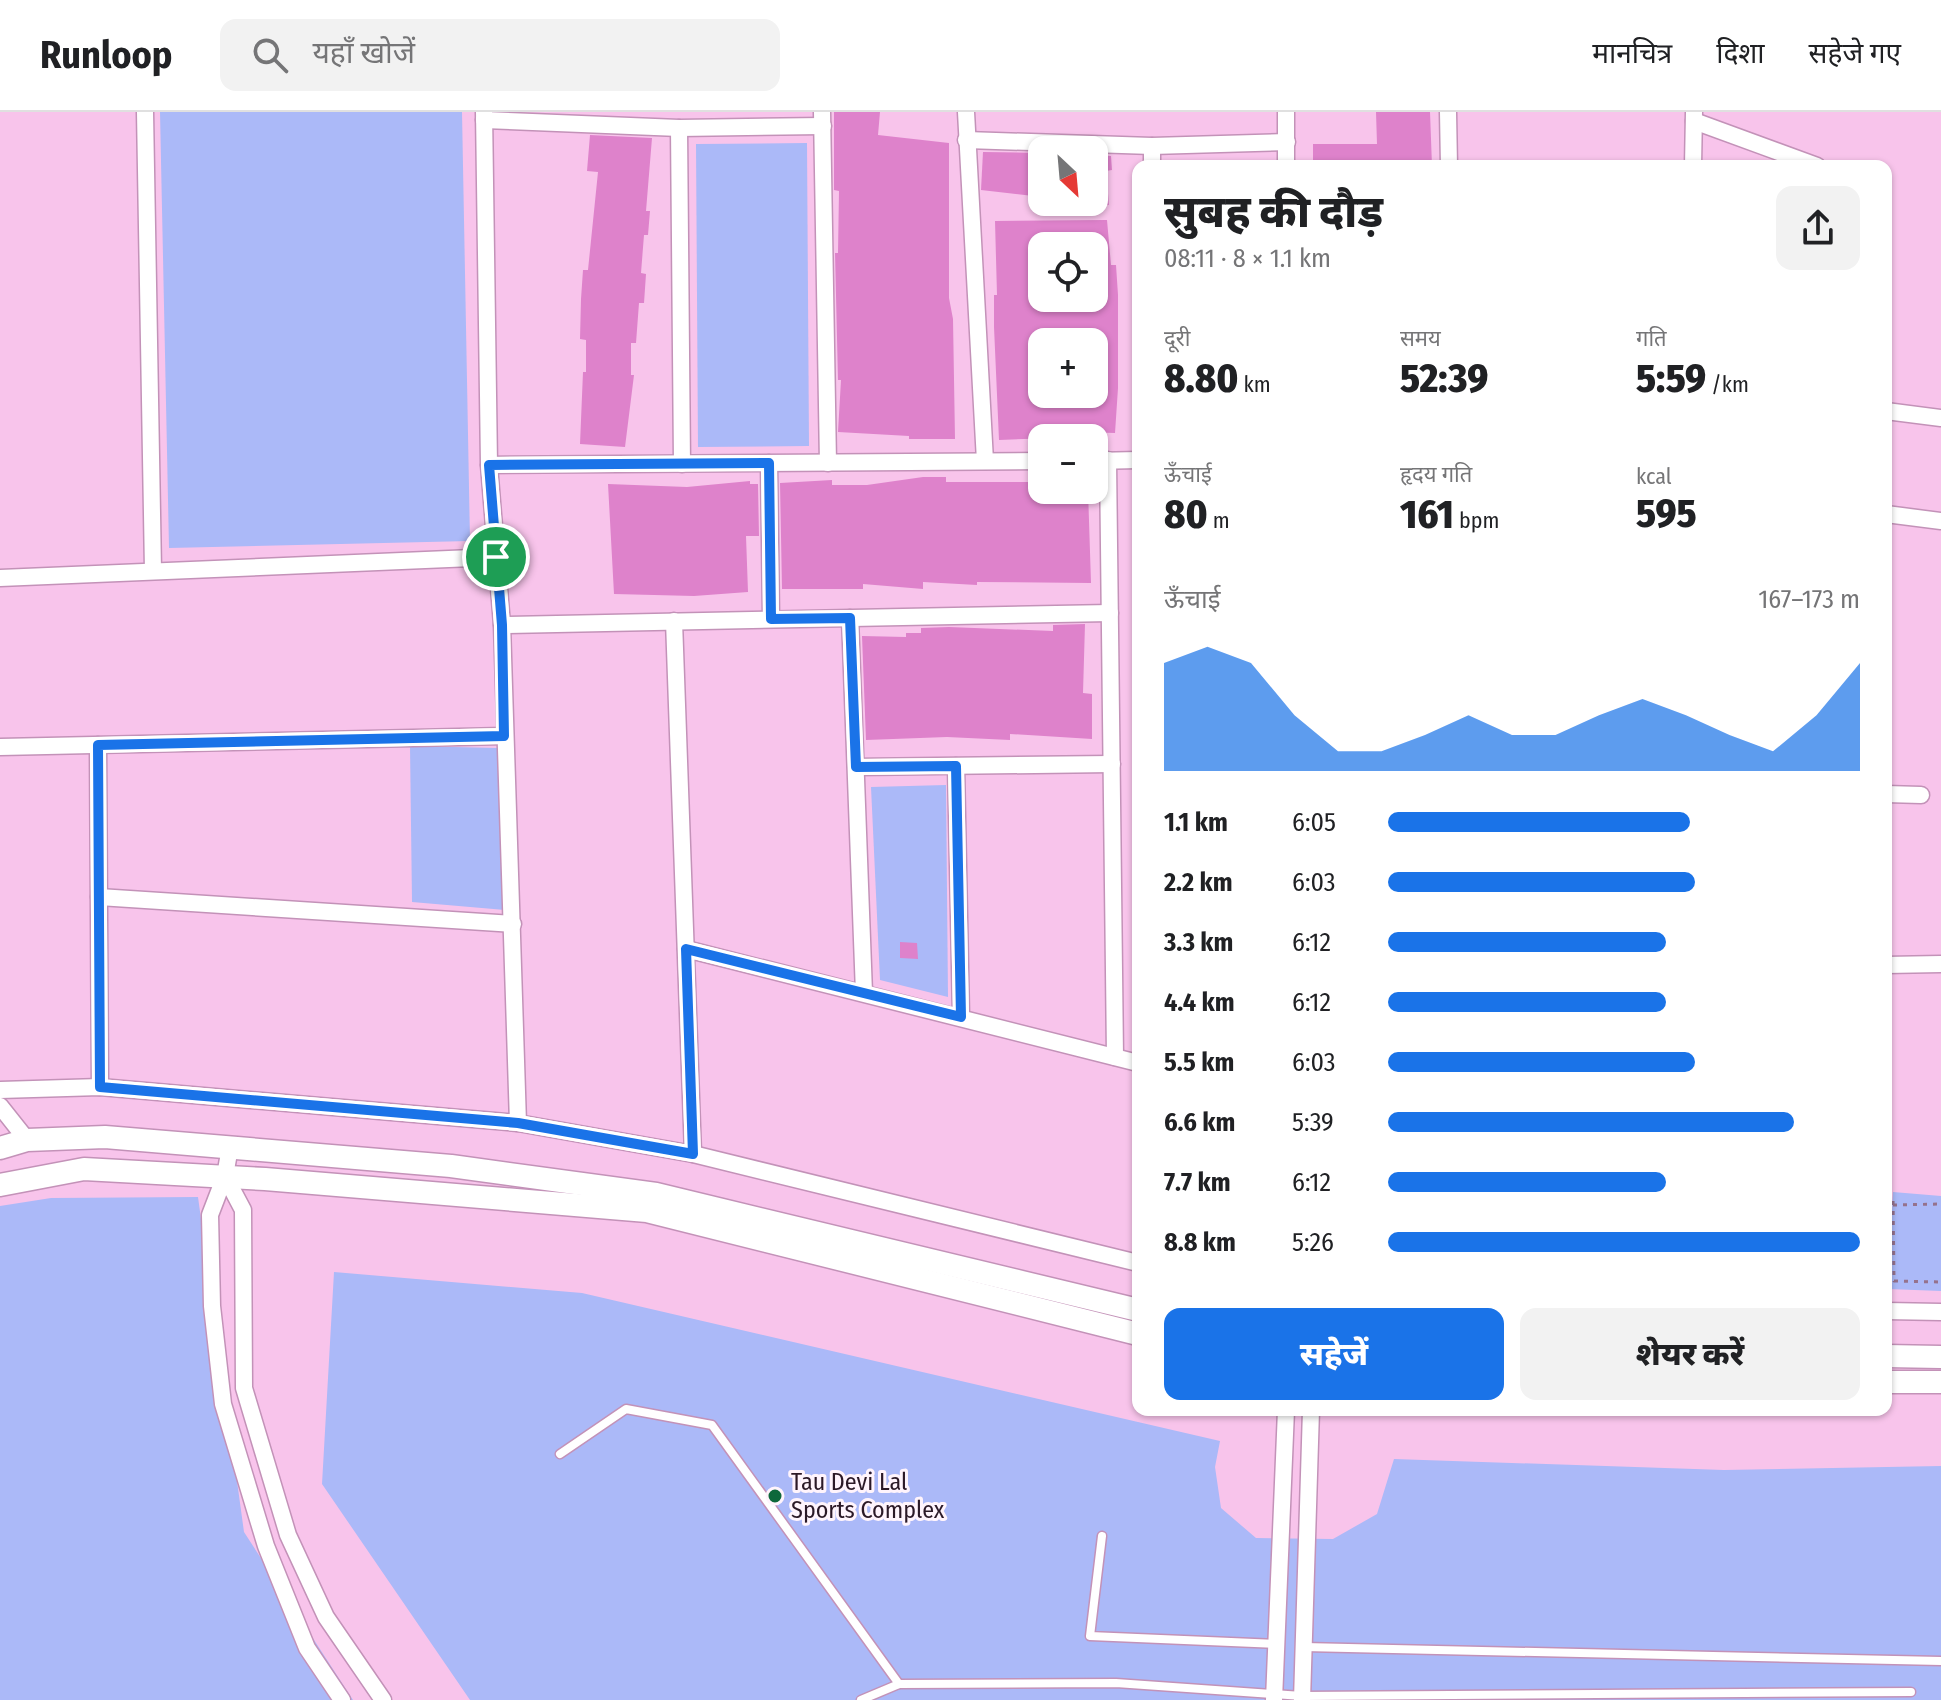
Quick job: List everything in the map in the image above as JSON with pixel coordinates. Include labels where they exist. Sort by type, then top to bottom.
[{"type":"street","points":[[145,112],[153,571]]},
{"type":"street","points":[[966,112],[985,461]]},
{"type":"street","points":[[1286,112],[1286,160]]},
{"type":"street","points":[[1448,112],[1449,160]]},
{"type":"street","points":[[518,1123],[502,625],[489,465],[484,116],[679,128],[822,119],[828,463]]},
{"type":"street","points":[[1693,160],[1694,117],[1802,160]]},
{"type":"street","points":[[679,128],[682,464]]},
{"type":"street","points":[[966,140],[1152,146],[1287,142]]},
{"type":"street","points":[[1152,146],[1152,160]]},
{"type":"street","points":[[1892,412],[1941,418]]},
{"type":"street","points":[[1108,460],[1132,460]]},
{"type":"street","points":[[489,465],[1028,461]]},
{"type":"street","points":[[769,463],[771,619]]},
{"type":"street","points":[[1104,504],[1110,613],[1115,1057]]},
{"type":"street","points":[[1892,515],[1941,521]]},
{"type":"street","points":[[0,578],[496,557]]},
{"type":"street","points":[[502,625],[1110,613]]},
{"type":"street","points":[[850,618],[864,993]]},
{"type":"street","points":[[674,621],[693,1154]]},
{"type":"street","points":[[0,747],[504,736]]},
{"type":"street","points":[[98,745],[100,1087]]},
{"type":"street","points":[[856,767],[1112,764]]},
{"type":"street","points":[[956,766],[961,1017]]},
{"type":"street","points":[[1892,794],[1921,795]]},
{"type":"street","points":[[99,897],[513,924]]},
{"type":"street","points":[[686,949],[1132,1061]]},
{"type":"street","points":[[1892,965],[1941,964]]},
{"type":"street","points":[[0,1090],[100,1087],[518,1123],[693,1154],[1132,1262]]},
{"type":"street","points":[[0,1106],[27,1140]]},
{"type":"street","points":[[0,1148],[27,1140],[105,1137],[451,1166],[656,1194],[1132,1309]]},
{"type":"street","points":[[230,1147],[225,1176],[210,1215],[212,1306],[223,1404],[266,1546],[307,1648],[342,1700]]},
{"type":"street","points":[[0,1185],[84,1169],[225,1176],[647,1211],[1132,1332]]},
{"type":"street","points":[[225,1176],[243,1210],[244,1388],[288,1535],[326,1617],[383,1700]]},
{"type":"street","points":[[1892,1311],[1941,1312]]},
{"type":"street","points":[[1892,1356],[1941,1357]]},
{"type":"street","points":[[1892,1382],[1941,1382]]},
{"type":"street","points":[[1274,1697],[1286,1416]]},
{"type":"street","points":[[1302,1698],[1311,1416]]},
{"type":"street","points":[[1277,1644],[1303,1647]]},
{"type":"lane","points":[[560,1454],[626,1409],[712,1425],[899,1684]]},
{"type":"lane","points":[[1102,1536],[1090,1636],[1277,1644]]},
{"type":"lane","points":[[1303,1647],[1941,1661]]},
{"type":"lane","points":[[861,1700],[899,1684],[1116,1683],[1302,1698],[1911,1692]]},
{"type":"path","points":[[1892,1198],[1894,1281],[1941,1282]]},
{"type":"path","points":[[1893,1205],[1941,1204]]},
{"type":"shaded area","points":[[160,112],[462,112],[470,541],[169,548]]},
{"type":"shaded area","points":[[807,143],[809,446],[698,447],[696,144]]},
{"type":"shaded area","points":[[410,746],[497,748],[505,910],[412,902]]},
{"type":"shaded area","points":[[946,785],[948,997],[880,980],[871,787]]},
{"type":"shaded area","points":[[1893,1192],[1941,1196],[1941,1291],[1892,1289]]},
{"type":"shaded area","points":[[198,1197],[244,1532],[353,1700],[0,1700],[0,1206],[51,1198]]},
{"type":"shaded area","name":"Tau Devi Lal Sports Complex","points":[[334,1272],[582,1293],[1220,1441],[1215,1467],[1221,1508],[1256,1538],[1333,1539],[1377,1514],[1394,1459],[1724,1470],[1941,1466],[1941,1700],[470,1700],[322,1484]]},
{"type":"building","points":[[834,112],[880,112],[878,135],[949,143],[949,298],[953,319],[955,439],[909,439],[909,436],[838,432],[841,380],[838,380],[835,253],[838,253],[839,191],[834,190]]},
{"type":"building","points":[[1376,112],[1430,112],[1432,160],[1313,160],[1313,144],[1377,144]]},
{"type":"building","points":[[590,135],[652,138],[646,211],[650,211],[648,235],[644,235],[641,273],[646,274],[644,303],[639,303],[636,343],[631,343],[631,375],[634,375],[625,447],[580,444],[583,372],[586,372],[586,340],[580,339],[581,299],[583,270],[588,270],[598,172],[587,171]]},
{"type":"building","points":[[983,152],[1028,153],[1028,195],[981,190]]},
{"type":"building","points":[[1108,156],[1111,156],[1112,170],[1108,171]]},
{"type":"building","points":[[1107,220],[1111,265],[1116,265],[1118,295],[1115,433],[1108,433],[1108,424],[1028,424],[1028,439],[999,440],[994,327],[994,295],[997,295],[995,221]]},
{"type":"building","points":[[923,477],[946,477],[946,482],[1028,482],[1028,504],[1088,504],[1091,583],[977,582],[977,585],[923,582],[923,589],[863,584],[863,589],[782,589],[780,483],[832,480],[832,485],[867,485]]},
{"type":"building","points":[[750,481],[750,484],[758,484],[759,536],[746,536],[748,592],[694,596],[614,594],[608,484],[687,487]]},
{"type":"building","points":[[1085,624],[1083,693],[1092,694],[1092,739],[1010,734],[1010,740],[947,737],[866,740],[862,636],[906,637],[906,633],[921,633],[921,628],[949,627],[1053,631],[1053,625]]},
{"type":"building","points":[[900,942],[917,943],[918,959],[900,958]]},
{"type":"place","name":"Tau Devi Lal Sports Complex","points":[[775,1496]]},
{"type":"route","points":[[769,463],[771,619],[850,618],[856,767],[956,766],[961,1017],[686,949],[693,1154],[518,1123],[100,1087],[98,745],[504,736],[502,625],[496,557],[489,465],[769,463]]}]
